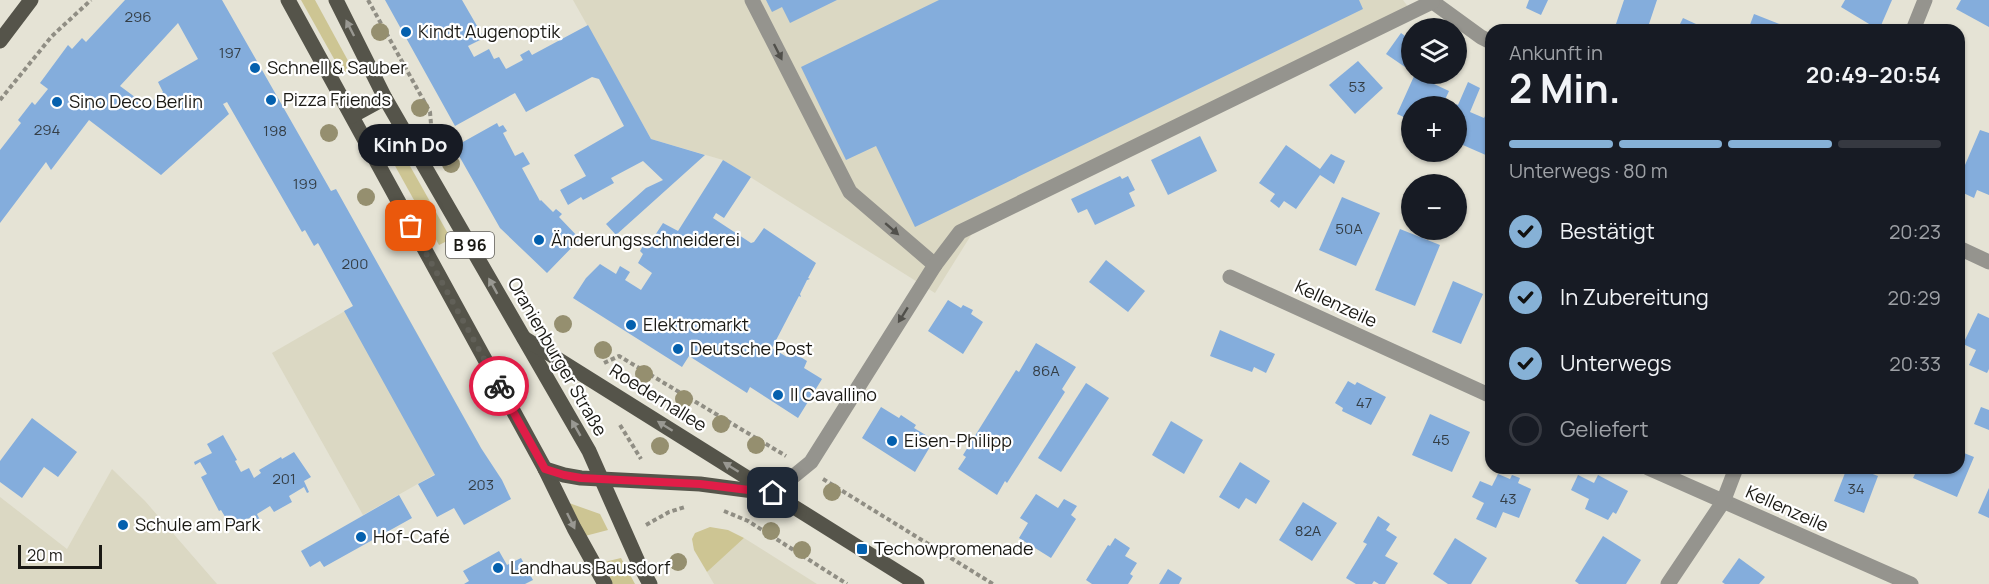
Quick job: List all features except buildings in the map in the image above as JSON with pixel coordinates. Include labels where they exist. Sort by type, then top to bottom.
[{"type":"main road","name":"B 96","points":[[288,0],[545,469],[564,475],[603,480]]},
{"type":"main road","name":"Oranienburger Straße","points":[[336,0],[386,98],[583,441],[650,584]]},
{"type":"main road","points":[[0,41],[27,4]]},
{"type":"main road","points":[[352,116],[386,98]]},
{"type":"main road","name":"Roedernallee","points":[[522,337],[917,584]]},
{"type":"main road","points":[[545,469],[605,584]]},
{"type":"main road","name":"Roedernallee","points":[[603,480],[700,484],[773,493]]},
{"type":"street","points":[[752,0],[850,192],[935,265]]},
{"type":"street","points":[[1915,24],[1925,0]]},
{"type":"street","points":[[773,493],[811,462],[935,265],[960,232],[1431,1],[1485,39]]},
{"type":"street","points":[[418,153],[437,143]]},
{"type":"street","points":[[1965,251],[1989,262]]},
{"type":"street","name":"Kellenzeile","points":[[1230,277],[1485,393]]},
{"type":"street","name":"Kellenzeile","points":[[1661,474],[1911,584]]},
{"type":"street","points":[[1668,584],[1723,502],[1734,474]]},
{"type":"path","points":[[0,100],[52,36],[91,0]]},
{"type":"path","points":[[615,415],[643,463]]},
{"type":"path","points":[[681,507],[692,506]]},
{"type":"path","points":[[717,508],[748,521],[848,584]]},
{"type":"shaded area","points":[[301,0],[315,0],[352,68],[350,71],[342,73]]},
{"type":"shaded area","points":[[573,0],[1403,0],[1415,16],[1401,18],[1401,23],[973,232],[935,293],[723,160],[651,139]]},
{"type":"shaded area","points":[[391,139],[396,141],[451,239],[439,245],[384,146]]},
{"type":"shaded area","points":[[390,285],[481,448],[363,515],[272,353]]},
{"type":"shaded area","name":"Schule am Park","points":[[112,469],[145,501],[217,584],[0,584],[0,497],[67,549]]},
{"type":"shaded area","points":[[569,503],[600,514],[608,530],[585,536]]},
{"type":"shaded area","points":[[710,527],[728,530],[744,538],[707,572],[694,550],[692,539],[695,533]]},
{"type":"shaded area","points":[[744,538],[817,584],[714,584],[707,572]]},
{"type":"shaded area","points":[[621,558],[635,584],[612,584],[600,563]]},
{"type":"way so far","points":[[411,226],[499,386]]},
{"type":"place","name":"Kindt Augenoptik","points":[[406,32]]},
{"type":"place","name":"Schnell & Sauber","points":[[255,68]]},
{"type":"place","name":"Pizza Friends","points":[[271,100]]},
{"type":"place","name":"Sino Deco Berlin","points":[[57,102]]},
{"type":"place","name":"Kinh Do","points":[[411,226]]},
{"type":"place","name":"Änderungsschneiderei","points":[[539,240]]},
{"type":"place","name":"Elektromarkt","points":[[631,325]]},
{"type":"place","name":"Deutsche Post","points":[[678,349]]},
{"type":"place","name":"Il Cavallino","points":[[778,395]]},
{"type":"place","name":"Eisen-Philipp","points":[[892,441]]},
{"type":"place","name":"Schule am Park","points":[[123,525]]},
{"type":"place","name":"Hof-Café","points":[[361,537]]},
{"type":"place","name":"Techowpromenade","points":[[862,549]]},
{"type":"place","name":"Landhaus Bausdorf","points":[[498,568]]},
{"type":"route","points":[[499,386],[545,469],[581,478],[700,484],[773,493]]}]
